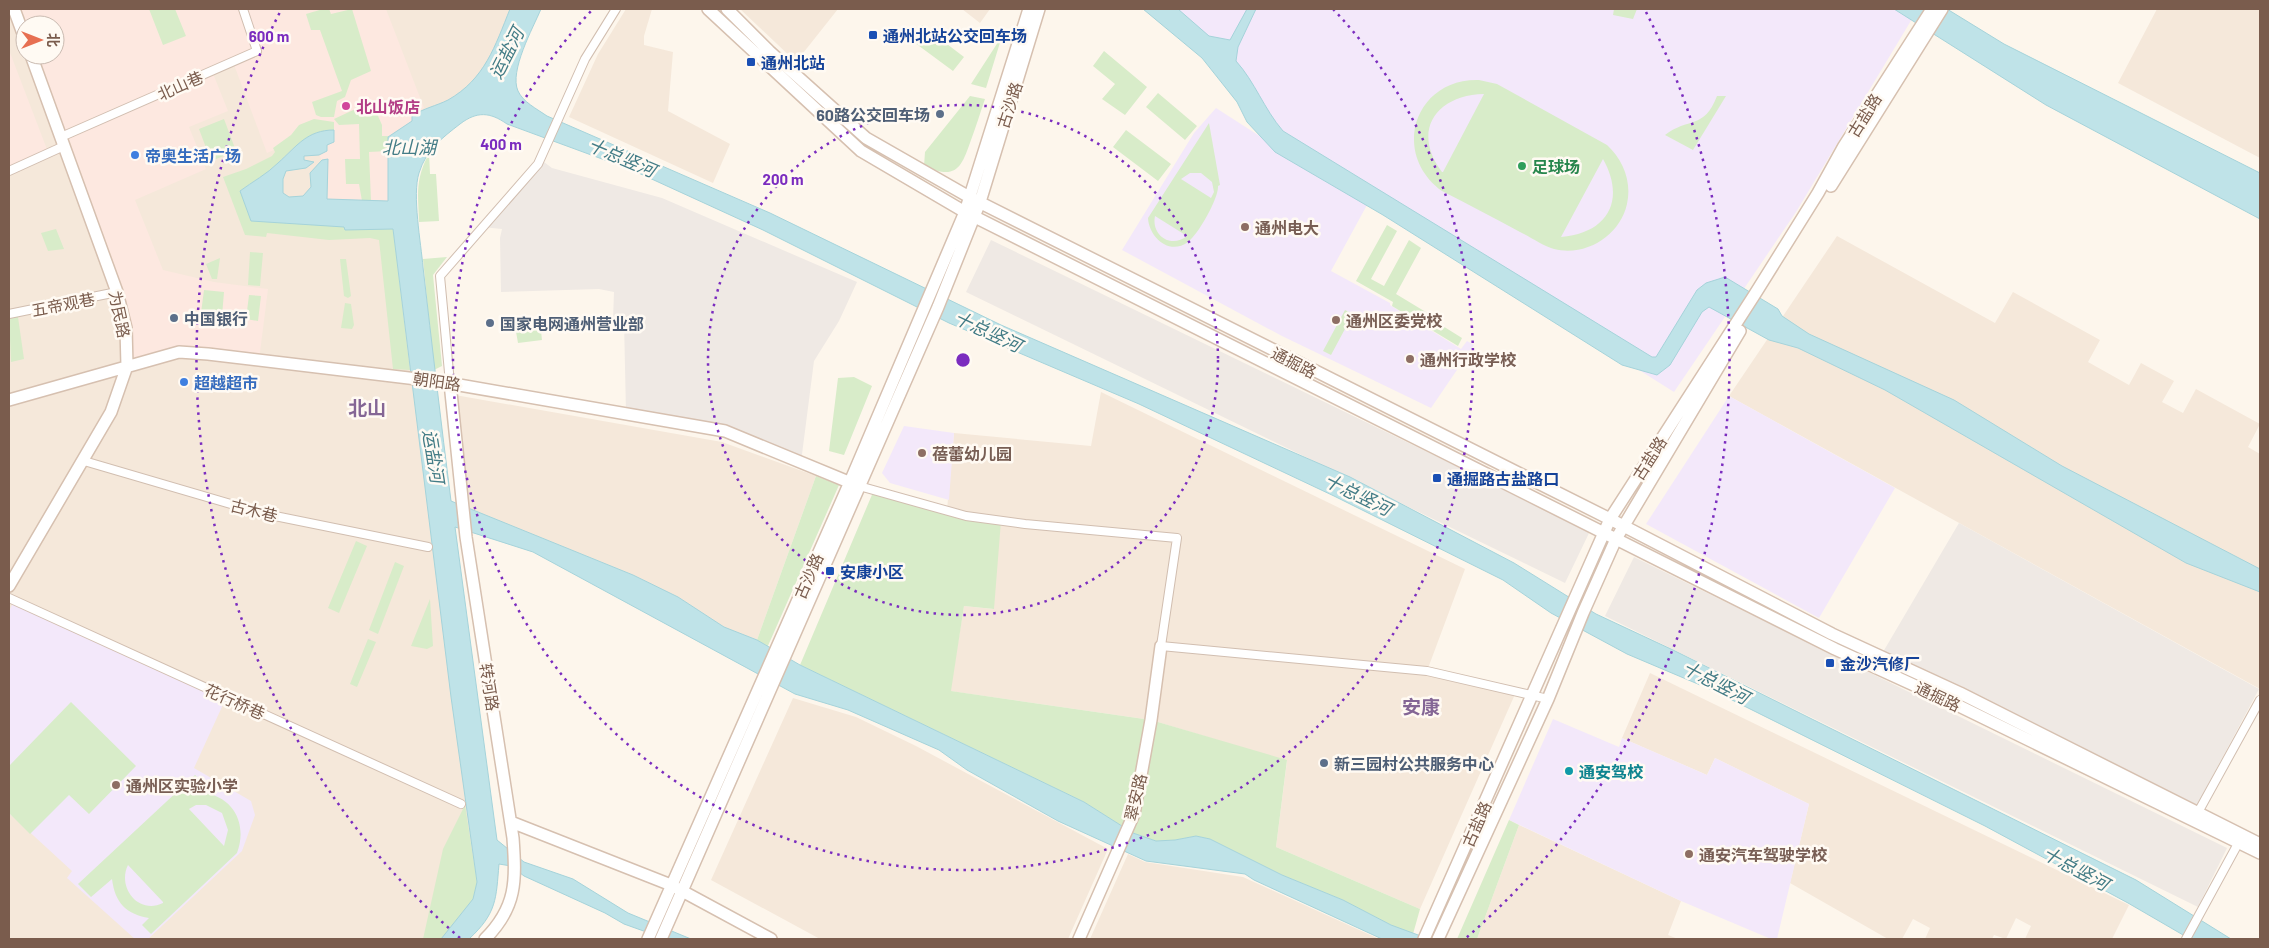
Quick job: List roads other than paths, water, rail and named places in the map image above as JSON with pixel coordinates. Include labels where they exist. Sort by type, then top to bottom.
[{"type":"main road","name":"通掘路","points":[[708,9],[861,151],[970,214],[1835,649],[2195,817],[2240,839],[2260,854]]},
{"type":"main road","name":"通掘路","points":[[727,9],[794,74],[866,138],[975,200],[1291,361],[1610,519],[1832,634],[1960,693],[2195,817]]},
{"type":"main road","name":"古沙路","points":[[975,200],[1030,9]]},
{"type":"main road","name":"古沙路","points":[[975,200],[1039,9]]},
{"type":"main road","name":"古盐路","points":[[1426,935],[1534,695],[1602,533],[1758,296],[1918,38],[1932,9]]},
{"type":"main road","name":"古盐路","points":[[1918,38],[1942,9]]},
{"type":"main road","name":"为民路","points":[[9,586],[111,412],[127,366],[126,328],[117,292],[35,65]]},
{"type":"main road","points":[[970,214],[975,200]]},
{"type":"main road","name":"古沙路","points":[[923,326],[936,278],[970,214]]},
{"type":"main road","name":"古沙路","points":[[648,939],[670,885],[762,692],[923,326],[948,281],[970,214]]},
{"type":"main road","name":"古盐路","points":[[1439,937],[1548,699],[1616,539],[1736,330]]},
{"type":"main road","name":"朝阳路","points":[[9,400],[179,352],[446,382],[725,431],[855,484]]},
{"type":"main road","name":"转河路","points":[[446,382],[463,500],[466,537],[511,822],[516,880],[507,907],[498,925],[485,939]]},
{"type":"main road","name":"翠安路","points":[[1079,939],[1134,814],[1151,720],[1161,646]]},
{"type":"main road","name":"古沙路","points":[[661,939],[762,692]]},
{"type":"main road","points":[[511,822],[670,885],[772,939]]},
{"type":"main road","name":"通掘路","points":[[2240,839],[2260,844]]},
{"type":"street","name":"北山巷","points":[[63,142],[257,51],[242,9]]},
{"type":"street","points":[[446,382],[440,276],[538,164],[585,59],[616,9]]},
{"type":"street","points":[[9,172],[63,142]]},
{"type":"street","name":"五帝观巷","points":[[9,314],[117,292]]},
{"type":"street","name":"古木巷","points":[[84,461],[265,514],[428,547]]},
{"type":"street","points":[[855,484],[966,516],[1025,524],[1177,538],[1161,646],[1427,671],[1548,699]]},
{"type":"street","name":"花行桥巷","points":[[9,598],[461,804]]},
{"type":"street","points":[[2195,817],[2260,700]]},
{"type":"street","points":[[2186,939],[2240,839]]},
{"type":"water","points":[[510,9],[541,9],[519,61],[516,83],[523,99],[547,116],[770,213],[1001,325],[1350,477],[1514,563],[1596,614],[1673,650],[2136,880],[2231,939],[2190,939],[2128,903],[1985,826],[1712,690],[1627,654],[1551,613],[1503,580],[1334,496],[1139,404],[949,323],[763,230],[632,170],[507,124],[495,117],[478,115],[460,124],[430,151],[419,173],[416,194],[451,501],[633,575],[678,597],[724,627],[757,640],[800,665],[1084,802],[1133,833],[1156,841],[1196,836],[1210,839],[1282,875],[1343,900],[1391,925],[1429,939],[1382,939],[1254,880],[1245,874],[1146,861],[1058,821],[967,770],[939,750],[848,710],[795,694],[533,552],[455,527],[497,840],[524,862],[573,879],[628,913],[691,939],[666,939],[624,924],[605,913],[524,876],[511,866],[499,864],[496,896],[485,921],[469,939],[441,939],[473,899],[477,882],[451,697],[393,229],[345,230],[344,227],[251,221],[240,191],[269,171],[309,136],[334,130],[334,142],[327,145],[327,151],[319,155],[304,156],[304,160],[314,162],[306,168],[286,171],[283,179],[283,193],[289,197],[303,196],[311,187],[310,173],[322,160],[328,159],[327,199],[388,201],[388,137],[412,121],[412,116],[448,100],[461,92],[471,82],[480,72],[494,49]]},
{"type":"water","points":[[1143,9],[1178,9],[1209,36],[1230,40],[1247,9],[1256,9],[1238,47],[1236,61],[1283,131],[1652,357],[1656,357],[1697,290],[1706,283],[1725,277],[1778,309],[1782,316],[1809,334],[1954,400],[2062,466],[2260,569],[2260,592],[2186,563],[1885,390],[1798,348],[1769,340],[1709,307],[1702,312],[1670,365],[1657,375],[1622,365],[1383,215],[1275,152],[1247,122],[1237,102],[1202,58]]},
{"type":"water","points":[[1894,9],[1947,9],[2004,44],[2260,173],[2260,219],[2046,105]]},
{"type":"place","name":"通州北站公交回车场","points":[[873,35]]},
{"type":"place","name":"通州北站","points":[[751,62]]},
{"type":"place","name":"北山饭店","points":[[346,106]]},
{"type":"place","name":"60路公交回车场","points":[[940,114]]},
{"type":"place","name":"帝奥生活广场","points":[[135,155]]},
{"type":"place","name":"足球场","points":[[1522,166]]},
{"type":"place","name":"通州电大","points":[[1245,227]]},
{"type":"place","name":"中国银行","points":[[174,318]]},
{"type":"place","name":"通州区委党校","points":[[1336,320]]},
{"type":"place","name":"国家电网通州营业部","points":[[490,323]]},
{"type":"place","name":"通州行政学校","points":[[1410,359]]},
{"type":"place","name":"超越超市","points":[[184,382]]},
{"type":"place","name":"蓓蕾幼儿园","points":[[922,453]]},
{"type":"place","name":"通掘路古盐路口","points":[[1437,478]]},
{"type":"place","name":"安康小区","points":[[830,571]]},
{"type":"place","name":"金沙汽修厂","points":[[1830,663]]},
{"type":"place","name":"新三园村公共服务中心","points":[[1324,763]]},
{"type":"place","name":"通安驾校","points":[[1569,771]]},
{"type":"place","name":"通州区实验小学","points":[[116,785]]},
{"type":"place","name":"通安汽车驾驶学校","points":[[1689,854]]},
{"type":"district","name":"北山","points":[[367,407]]},
{"type":"district","name":"安康","points":[[1421,706]]},
{"type":"water label","name":"运盐河","points":[[506,53]]},
{"type":"water label","name":"北山湖","points":[[409,147]]},
{"type":"water label","name":"十总竖河","points":[[622,157]]},
{"type":"water label","name":"十总竖河","points":[[988,331]]},
{"type":"water label","name":"运盐河","points":[[434,456]]},
{"type":"water label","name":"十总竖河","points":[[1358,494]]},
{"type":"water label","name":"十总竖河","points":[[1716,682]]},
{"type":"water label","name":"十总竖河","points":[[2076,868]]}]
